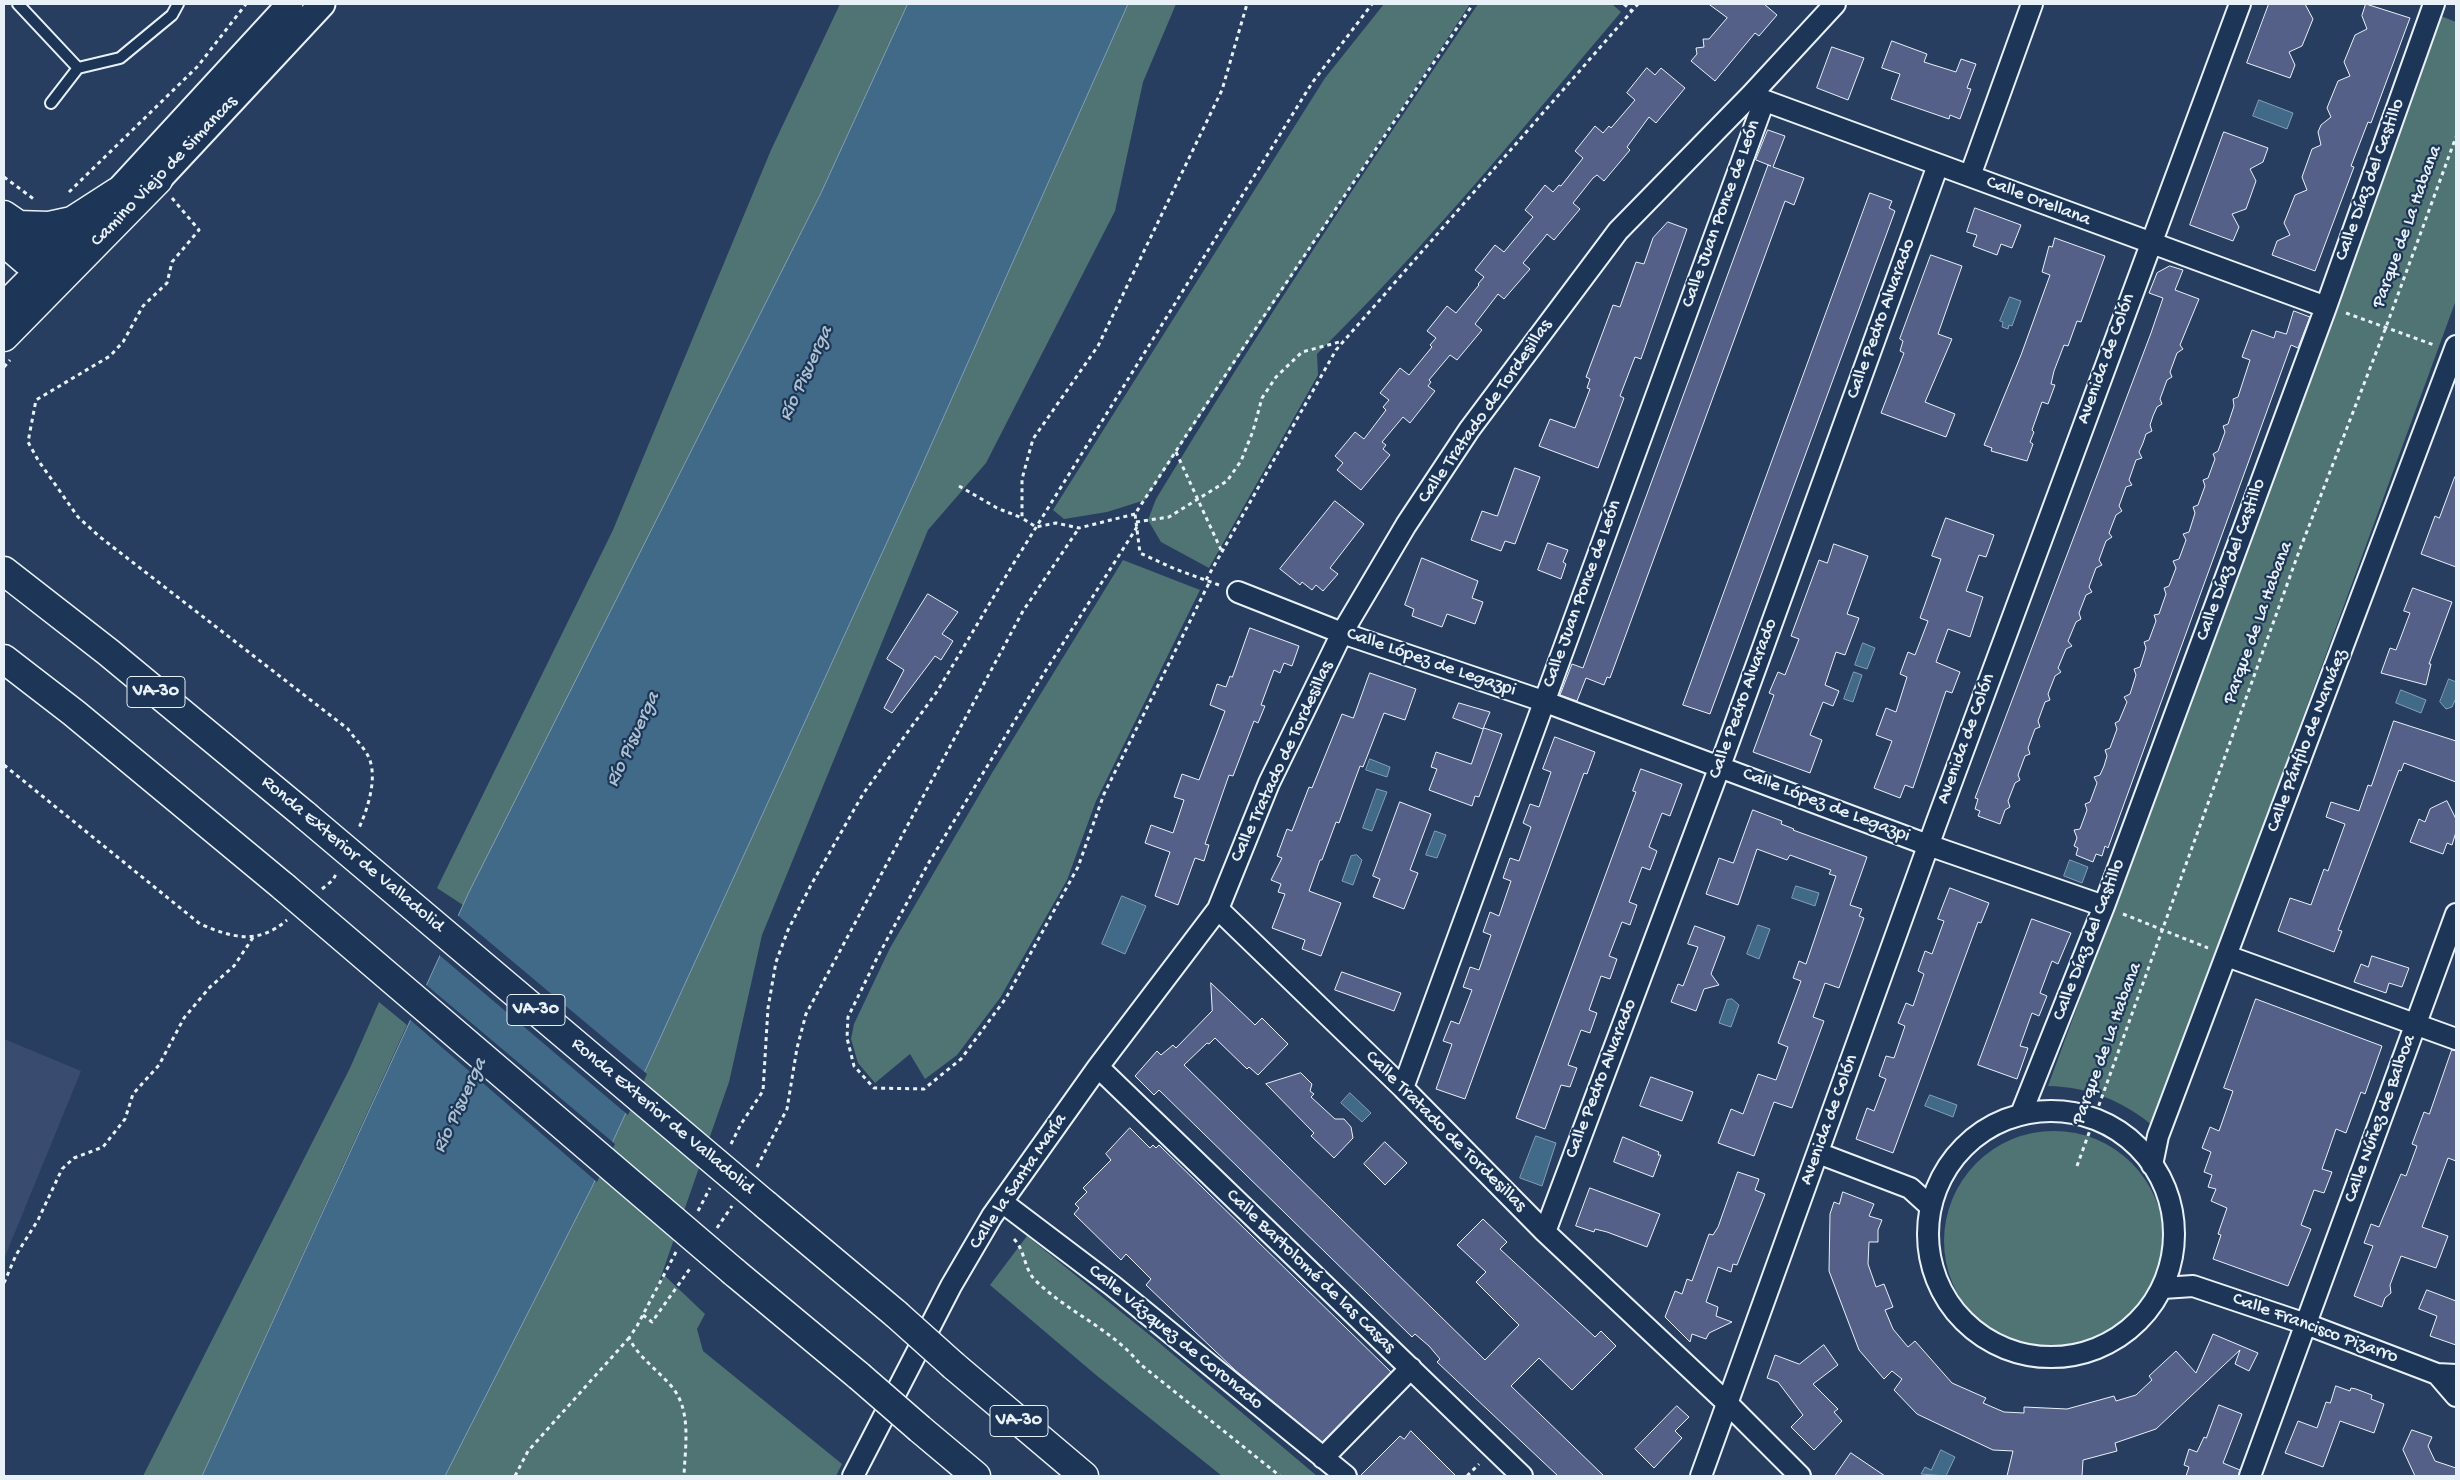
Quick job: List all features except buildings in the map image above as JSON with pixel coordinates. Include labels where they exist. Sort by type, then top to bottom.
[{"type":"main road","points":[[48,264],[68,257],[123,199],[158,180]]},
{"type":"main road","name":"Camino Viejo de Simancas","points":[[4,337],[158,180]]},
{"type":"main road","points":[[8,227],[50,226],[72,221],[117,192]]},
{"type":"main road","name":"Camino Viejo de Simancas","points":[[4,307],[117,192]]},
{"type":"main road","points":[[4,323],[49,277],[48,264],[42,242],[8,227]]},
{"type":"main road","name":"Ronda Exterior de Valladolid","points":[[4,571],[108,652],[306,816],[896,1314],[954,1366],[1084,1476]]},
{"type":"main road","points":[[4,658],[74,713],[284,887],[734,1272],[976,1476]]},
{"type":"street","name":"Camino Viejo de Simancas","points":[[117,192],[290,4]]},
{"type":"street","name":"Camino Viejo de Simancas","points":[[158,180],[322,4]]},
{"type":"street","name":"Calle Tratado de Tordesillas","points":[[1800,1476],[1727,1404],[1545,1232],[1403,1088],[1218,909],[1269,783],[1342,633],[1406,526],[1469,430],[1618,231],[1757,98],[1835,4]]},
{"type":"street","points":[[1970,176],[2032,4]]},
{"type":"street","name":"Avenida de Colón","points":[[1700,1476],[1928,845],[2240,4]]},
{"type":"street","name":"Calle Díaz del Castillo","points":[[2021,1114],[2104,906],[2326,307],[2434,4]]},
{"type":"street","name":"Calle Orellana","points":[[1757,98],[2326,307]]},
{"type":"street","name":"Calle Juan Ponce de León","points":[[1403,1088],[1543,701],[1757,98]]},
{"type":"street","name":"Calle Pedro Alvarado","points":[[1545,1232],[1720,766],[1938,164]]},
{"type":"street","name":"Calle Pánfilo de Narváez","points":[[2152,1165],[2158,1136],[2228,956],[2455,351]]},
{"type":"street","name":"Calle López de Legazpi","points":[[1238,592],[1342,633],[1543,701],[1928,845],[2104,906]]},
{"type":"street","name":"Calle la Santa María","points":[[853,1476],[951,1286],[997,1209],[1098,1067],[1218,909]]},
{"type":"street","name":"Calle Núñez de Balboa","points":[[2306,1324],[2456,914]]},
{"type":"street","points":[[2228,956],[2456,1039]]},
{"type":"street","name":"Calle Bartolomé de las Casas","points":[[1098,1067],[1522,1476]]},
{"type":"street","points":[[2059,1110],[2096,1121],[2123,1134],[2138,1148],[2152,1165],[2168,1192],[2176,1233],[2172,1264],[2163,1288],[2148,1312],[2115,1340],[2075,1355],[2032,1356],[1991,1342],[1958,1315],[1935,1279],[1927,1237],[1930,1207],[1947,1166],[1967,1143],[1992,1125],[2021,1114],[2059,1110]]},
{"type":"street","points":[[2138,1148],[2158,1136]]},
{"type":"street","points":[[1818,1153],[1910,1188],[1930,1207]]},
{"type":"street","points":[[1910,1188],[1939,1186]]},
{"type":"street","name":"Calle Vázquez de Coronado","points":[[997,1209],[1113,1286],[1346,1476]]},
{"type":"street","name":"Calle Francisco Pizarro","points":[[2172,1264],[2193,1286]]},
{"type":"street","name":"Calle Francisco Pizarro","points":[[2163,1288],[2193,1286],[2306,1324],[2447,1375],[2456,1396]]},
{"type":"street","points":[[2250,1476],[2306,1324]]},
{"type":"street","points":[[1323,1458],[1411,1368]]},
{"type":"lane","points":[[18,4],[78,68]]},
{"type":"lane","points":[[50,103],[78,68],[120,58],[172,15],[178,4]]},
{"type":"path","points":[[64,197],[198,66],[246,4]]},
{"type":"path","points":[[1022,518],[1022,480],[1033,439],[1098,346],[1222,90],[1247,4]]},
{"type":"path","points":[[729,1149],[741,1124],[763,1090],[768,1008],[776,962],[788,930],[863,794],[938,690],[1036,527],[1312,83],[1372,4]]},
{"type":"path","points":[[1137,527],[1034,689],[928,864],[877,958],[848,1017],[847,1038],[854,1066],[874,1088],[924,1089],[961,1059],[1006,998],[1078,867],[1104,794],[1210,581],[1140,553],[1137,527],[1135,514],[1260,322],[1473,4]]},
{"type":"path","points":[[1624,4],[1632,11]]},
{"type":"path","points":[[1206,580],[1336,350],[1638,4]]},
{"type":"path","name":"Parque de La Habana","points":[[2077,1166],[2096,1121],[2297,557],[2386,327],[2456,136]]},
{"type":"path","points":[[4,177],[34,200],[44,199]]},
{"type":"path","points":[[158,180],[199,230],[172,262],[167,283],[143,306],[123,342],[110,356],[36,400],[28,442],[38,460],[72,509],[94,532],[348,729],[369,758],[372,783],[363,819],[354,837]]},
{"type":"path","name":"Parque de La Habana","points":[[2326,307],[2455,351]]},
{"type":"path","points":[[1136,522],[1169,517],[1227,481],[1241,461],[1253,431],[1262,398],[1276,377],[1302,352],[1344,341]]},
{"type":"path","points":[[1176,452],[1222,552]]},
{"type":"path","points":[[959,486],[997,508],[1022,518],[1036,527],[1056,523],[1079,528],[1135,514]]},
{"type":"path","points":[[751,1176],[787,1109],[797,1048],[806,1014],[1022,611],[1079,528]]},
{"type":"path","points":[[4,764],[200,924],[228,936],[254,936],[275,930],[290,917]]},
{"type":"path","points":[[318,893],[333,880],[341,863]]},
{"type":"path","points":[[2104,906],[2228,956]]},
{"type":"path","points":[[4,1283],[16,1255],[38,1220],[62,1169],[74,1158],[103,1147],[125,1119],[133,1094],[159,1065],[184,1018],[210,987],[234,966],[254,936]]},
{"type":"path","points":[[696,1215],[712,1182]]},
{"type":"path","points":[[715,1232],[736,1200]]},
{"type":"path","points":[[997,1209],[1019,1244],[1033,1278],[1053,1296],[1127,1347],[1140,1364],[1280,1476]]},
{"type":"path","points":[[514,1476],[528,1451],[629,1338],[680,1244]]},
{"type":"path","points":[[643,1315],[652,1322],[693,1264]]},
{"type":"path","points":[[629,1338],[634,1348],[672,1388],[683,1406],[686,1429],[684,1476]]},
{"type":"shaded area","points":[[4,1039],[81,1071],[4,1259]]},
{"type":"green space","points":[[840,4],[908,4],[821,193],[463,905],[437,888],[613,530],[771,150]]},
{"type":"green space","points":[[1128,4],[1176,4],[1143,82],[1115,211],[986,463],[928,530],[762,935],[729,1082],[657,1288],[664,1275],[705,1314],[697,1329],[703,1351],[842,1464],[836,1476],[445,1476],[592,1187],[915,481]]},
{"type":"green space","points":[[1384,4],[1470,4],[1145,500],[1107,512],[1064,519],[1053,510],[1325,78]]},
{"type":"green space","points":[[1478,4],[1612,4],[1621,12],[1397,272],[1317,354],[1318,375],[1209,568],[1161,542],[1148,520],[1156,499],[1314,249]]},
{"type":"green space","points":[[2441,16],[2456,22],[2456,300],[2153,1126],[2117,1102],[2091,1092],[2048,1086]]},
{"type":"green space","points":[[1123,560],[1200,590],[1096,801],[1067,880],[1000,998],[957,1055],[925,1079],[910,1054],[875,1083],[858,1063],[851,1039],[854,1024],[890,948],[992,773]]},
{"type":"green space","points":[[379,1002],[407,1025],[202,1476],[143,1476],[350,1068]]},
{"type":"green space","points":[[2043,1131],[2065,1131],[2096,1139],[2115,1149],[2132,1163],[2146,1180],[2156,1199],[2162,1219],[2164,1241],[2162,1263],[2156,1283],[2146,1302],[2132,1319],[2115,1333],[2086,1347],[2065,1351],[2043,1351],[2022,1347],[2002,1338],[1984,1326],[1969,1311],[1957,1293],[1948,1273],[1944,1252],[1944,1230],[1948,1209],[1957,1189],[1969,1171],[1984,1156],[2002,1144],[2022,1135]]},
{"type":"green space","points":[[1027,1236],[1157,1341],[1317,1476],[1222,1476],[1096,1375],[990,1285]]},
{"type":"water","name":"Río Pisuerga","points":[[908,4],[1128,4],[915,481],[592,1187],[445,1476],[202,1476],[469,892],[821,193]]},
{"type":"water","points":[[2259,100],[2293,113],[2287,129],[2253,116]]},
{"type":"water","points":[[2010,297],[2021,301],[2012,326],[2009,325],[2008,329],[2002,327],[2003,322],[2000,321]]},
{"type":"water","points":[[1863,643],[1875,648],[1867,669],[1855,665]]},
{"type":"water","points":[[1854,672],[1862,675],[1853,702],[1844,699]]},
{"type":"water","points":[[2449,679],[2456,682],[2456,698],[2452,707],[2446,709],[2440,702]]},
{"type":"water","points":[[2401,690],[2426,700],[2421,713],[2396,703]]},
{"type":"water","points":[[1370,759],[1390,767],[1387,777],[1366,770]]},
{"type":"water","points":[[1377,789],[1387,792],[1372,831],[1363,828]]},
{"type":"water","points":[[1435,831],[1446,835],[1437,858],[1426,855]]},
{"type":"water","points":[[1357,855],[1362,860],[1353,885],[1342,881],[1351,856]]},
{"type":"water","points":[[2070,860],[2088,867],[2082,883],[2064,876]]},
{"type":"water","points":[[1796,886],[1819,893],[1815,906],[1792,898]]},
{"type":"water","points":[[1122,896],[1146,906],[1125,954],[1102,944]]},
{"type":"water","points":[[1758,925],[1770,929],[1759,959],[1747,954]]},
{"type":"water","points":[[1732,999],[1739,1005],[1731,1027],[1719,1023],[1727,1000]]},
{"type":"water","points":[[1350,1093],[1371,1113],[1362,1122],[1341,1103]]},
{"type":"water","points":[[1930,1095],[1957,1105],[1953,1117],[1925,1106]]},
{"type":"water","points":[[1536,1136],[1556,1143],[1542,1186],[1520,1178]]},
{"type":"water","points":[[1941,1450],[1955,1457],[1946,1476],[1921,1474],[1925,1467],[1931,1470]]},
{"type":"pier","points":[[456,914],[647,1074],[628,1115],[438,954]]},
{"type":"pier","points":[[424,983],[615,1144],[597,1182],[408,1018]]}]
